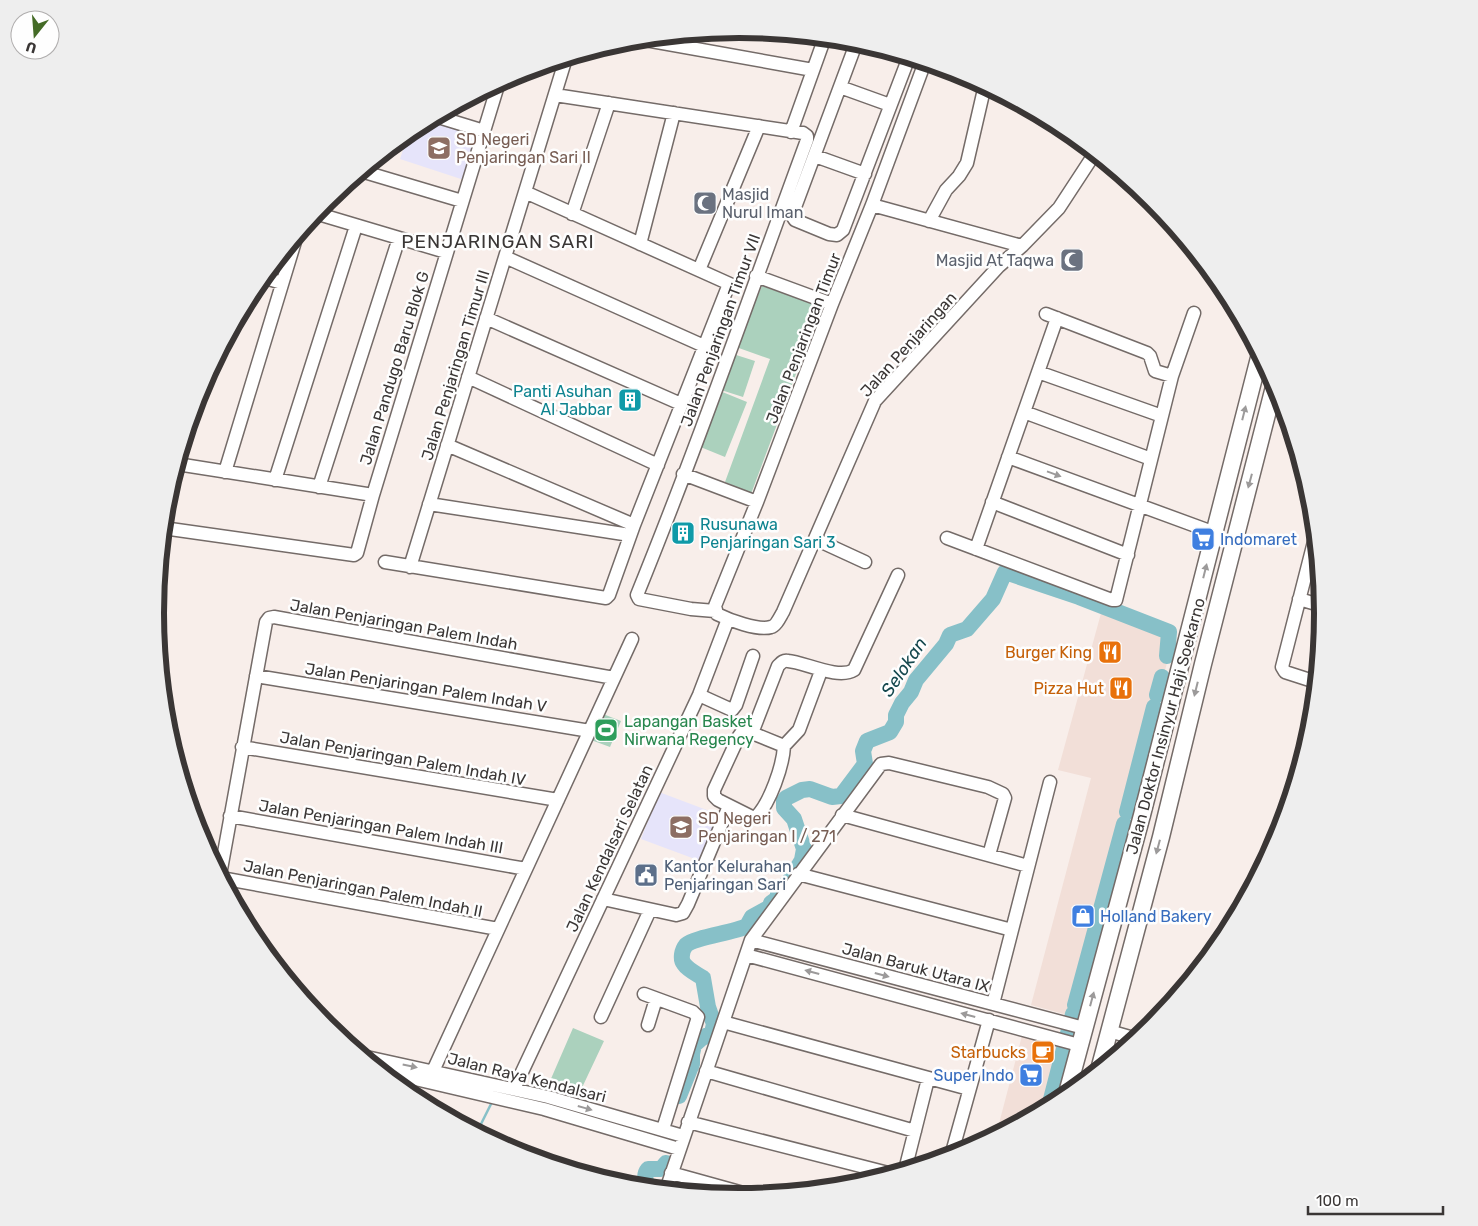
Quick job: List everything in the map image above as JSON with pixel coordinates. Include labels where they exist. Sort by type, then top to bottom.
[{"type":"main road","name":"Jalan Doktor Insinyur Haji Soekarno","points":[[1066,1087],[1065,1041],[1183,656],[1258,364]]},
{"type":"main road","name":"Jalan Doktor Insinyur Haji Soekarno","points":[[1111,1052],[1109,1032],[1161,837],[1272,395]]},
{"type":"main road","points":[[1191,627],[1197,633],[1211,632]]},
{"type":"main road","points":[[1183,656],[1187,653],[1196,653],[1200,655],[1203,664]]},
{"type":"street","points":[[663,42],[813,70]]},
{"type":"street","points":[[555,95],[791,132],[823,44]]},
{"type":"street","points":[[854,50],[793,217],[795,220],[829,234],[838,235],[844,230],[907,63]]},
{"type":"street","name":"Jalan Penjaringan Timur III","points":[[410,567],[564,65]]},
{"type":"street","name":"Jalan Penjaringan Timur","points":[[715,611],[715,606],[872,205],[923,68]]},
{"type":"street","points":[[840,87],[890,106]]},
{"type":"street","name":"Jalan Pandugo Baru Blok G","points":[[170,529],[354,556],[360,550],[373,496],[496,91]]},
{"type":"street","points":[[929,221],[946,190],[959,176],[967,163],[983,92]]},
{"type":"street","points":[[572,214],[609,103]]},
{"type":"street","points":[[640,244],[674,113]]},
{"type":"street","points":[[444,119],[484,131]]},
{"type":"street","points":[[698,270],[759,126]]},
{"type":"street","name":"Jalan Penjaringan Timur VII","points":[[715,611],[691,609],[639,599],[637,594],[718,387],[756,276],[808,140],[807,136],[803,133],[791,132]]},
{"type":"street","points":[[815,156],[865,174]]},
{"type":"street","name":"Jalan Penjaringan","points":[[728,619],[760,627],[768,628],[774,625],[783,612],[875,401],[999,266],[1022,246],[1059,208],[1092,158]]},
{"type":"street","points":[[368,173],[462,201]]},
{"type":"street","points":[[385,562],[606,598],[611,592],[632,530],[730,284],[525,192]]},
{"type":"street","points":[[872,205],[1022,246]]},
{"type":"street","points":[[323,216],[446,252]]},
{"type":"street","points":[[275,480],[356,226]]},
{"type":"street","points":[[319,487],[400,238]]},
{"type":"street","points":[[226,472],[292,251]]},
{"type":"street","points":[[505,257],[704,346]]},
{"type":"street","points":[[756,276],[832,304]]},
{"type":"street","points":[[270,279],[282,283]]},
{"type":"street","points":[[947,538],[1116,600],[1172,376],[1194,312]]},
{"type":"street","points":[[976,548],[1038,372],[1051,316],[1147,353],[1155,371],[1172,376]]},
{"type":"street","points":[[486,318],[681,404]]},
{"type":"street","points":[[1038,372],[1162,416]]},
{"type":"street","points":[[468,377],[658,465]]},
{"type":"street","points":[[1024,412],[1151,459]]},
{"type":"street","points":[[447,445],[632,530]]},
{"type":"street","points":[[1008,457],[1215,533]]},
{"type":"street","points":[[183,465],[373,496]]},
{"type":"street","points":[[683,474],[757,502]]},
{"type":"street","points":[[992,502],[1128,556]]},
{"type":"street","points":[[429,504],[632,530]]},
{"type":"street","points":[[815,539],[865,562]]},
{"type":"street","points":[[1311,680],[1286,672],[1282,668],[1299,599],[1312,565]]},
{"type":"street","points":[[752,733],[778,666],[782,662],[788,661],[822,671],[846,672],[854,670],[898,575]]},
{"type":"street","points":[[1299,599],[1314,603]]},
{"type":"street","points":[[715,611],[717,614],[728,619]]},
{"type":"street","name":"Jalan Penjaringan Palem Indah","points":[[222,865],[266,622],[269,618],[274,617],[614,678]]},
{"type":"street","name":"Jalan Kendalsari Selatan","points":[[514,1089],[699,696],[728,619]]},
{"type":"street","points":[[433,1071],[632,639]]},
{"type":"street","points":[[699,696],[732,710],[736,705],[753,656]]},
{"type":"street","points":[[784,746],[752,733],[742,732],[714,790],[714,796],[718,800],[752,817],[758,815],[775,782],[784,746],[799,730],[822,671]]},
{"type":"street","name":"Jalan Penjaringan Palem Indah V","points":[[256,676],[590,731]]},
{"type":"street","name":"Jalan Penjaringan Palem Indah IV","points":[[242,748],[558,800]]},
{"type":"street","points":[[668,1184],[754,936],[798,874],[882,764],[885,762],[988,787],[1000,792],[1005,798],[989,855]]},
{"type":"street","points":[[992,1004],[1050,782]]},
{"type":"street","points":[[603,899],[676,915],[683,913],[729,806]]},
{"type":"street","points":[[842,815],[1028,866]]},
{"type":"street","name":"Jalan Penjaringan Palem Indah III","points":[[230,816],[526,869]]},
{"type":"street","points":[[798,874],[1012,930]]},
{"type":"street","name":"Jalan Penjaringan Palem Indah II","points":[[229,880],[498,930]]},
{"type":"street","points":[[601,1017],[650,910]]},
{"type":"street","name":"Jalan Baruk Utara IX","points":[[754,936],[992,1004],[1070,1024]]},
{"type":"street","name":"Jalan Baruk Utara IX","points":[[746,955],[1065,1041]]},
{"type":"street","points":[[648,1024],[650,996],[694,1012],[698,1017],[663,1129]]},
{"type":"street","points":[[953,1147],[989,1020]]},
{"type":"street","points":[[723,1022],[969,1089]]},
{"type":"street","points":[[1065,1041],[1070,1024]]},
{"type":"street","points":[[1109,1032],[1128,1037]]},
{"type":"street","name":"Jalan Raya Kendalsari","points":[[376,1059],[514,1089],[546,1103],[679,1149]]},
{"type":"street","points":[[706,1071],[915,1131]]},
{"type":"street","points":[[907,1163],[928,1079]]},
{"type":"street","name":"Jalan Raya Kendalsari","points":[[404,1081],[502,1099],[546,1103],[663,1129],[683,1136]]},
{"type":"street","points":[[688,1122],[880,1171]]},
{"type":"street","points":[[671,1173],[722,1188]]},
{"type":"shaded area","name":"SD Negeri Penjaringan Sari II","points":[[437,123],[477,136],[464,180],[400,159],[405,144]]},
{"type":"shaded area","points":[[1103,606],[1175,632],[1075,1017],[1031,1005],[1091,778],[1058,770]]},
{"type":"shaded area","name":"SD Negeri Penjaringan I / 271","points":[[659,792],[720,815],[703,862],[641,839]]},
{"type":"shaded area","name":"Super Indo","points":[[1024,1028],[1064,1040],[1071,1052],[1060,1091],[998,1127]]},
{"type":"green space","points":[[762,286],[821,307],[751,494],[725,482],[770,359],[736,347]]},
{"type":"green space","points":[[733,354],[755,361],[743,397],[721,390]]},
{"type":"green space","points":[[720,391],[747,402],[725,457],[698,446]]},
{"type":"green space","name":"Lapangan Basket Nirwana Regency","points":[[603,714],[621,721],[610,747],[591,740]]},
{"type":"green space","points":[[573,1028],[604,1041],[579,1094],[550,1081]]},
{"type":"green space","points":[[672,1176],[708,1187],[701,1187],[670,1185]]},
{"type":"waterway","name":"Selokan","points":[[679,1096],[692,1064],[694,1045],[712,1033],[714,1024],[708,1007],[703,978],[688,968],[682,960],[682,954],[686,945],[697,940],[747,926],[752,917],[770,907],[771,903],[778,898],[778,893],[790,880],[802,860],[804,849],[794,819],[784,808],[786,798],[802,790],[810,789],[832,797],[841,796],[865,764],[863,751],[867,741],[890,732],[896,722],[896,715],[902,703],[911,692],[916,680],[946,644],[950,635],[967,629],[993,599],[1005,572],[1079,597],[1169,632],[1167,656]]},
{"type":"waterway","name":"Selokan","points":[[1157,695],[1162,677]]},
{"type":"waterway","name":"Selokan","points":[[1127,812],[1154,707]]},
{"type":"waterway","name":"Selokan","points":[[1075,1005],[1124,824]]},
{"type":"waterway","name":"Selokan","points":[[1052,1096],[1073,1014]]},
{"type":"waterway","points":[[480,1127],[493,1100]]},
{"type":"waterway","name":"Selokan","points":[[646,1181],[645,1176],[648,1169],[661,1169],[666,1163]]},
{"type":"place","name":"SD Negeri Penjaringan Sari II","points":[[439,148]]},
{"type":"place","name":"Masjid Nurul Iman","points":[[705,203]]},
{"type":"place","name":"Masjid At Taqwa","points":[[1072,260]]},
{"type":"place","name":"Panti Asuhan Al Jabbar","points":[[630,400]]},
{"type":"place","name":"Rusunawa Penjaringan Sari 3","points":[[683,533]]},
{"type":"place","name":"Indomaret","points":[[1203,539]]},
{"type":"place","name":"Burger King","points":[[1110,652]]},
{"type":"place","name":"Pizza Hut","points":[[1121,688]]},
{"type":"place","name":"Lapangan Basket Nirwana Regency","points":[[606,730]]},
{"type":"place","name":"SD Negeri Penjaringan I / 271","points":[[681,827]]},
{"type":"place","name":"Kantor Kelurahan Penjaringan Sari","points":[[646,875]]},
{"type":"place","name":"Holland Bakery","points":[[1083,916]]},
{"type":"place","name":"Starbucks","points":[[1043,1052]]},
{"type":"place","name":"Super Indo","points":[[1031,1075]]},
{"type":"district","name":"PENJARINGAN SARI","points":[[498,241]]}]
